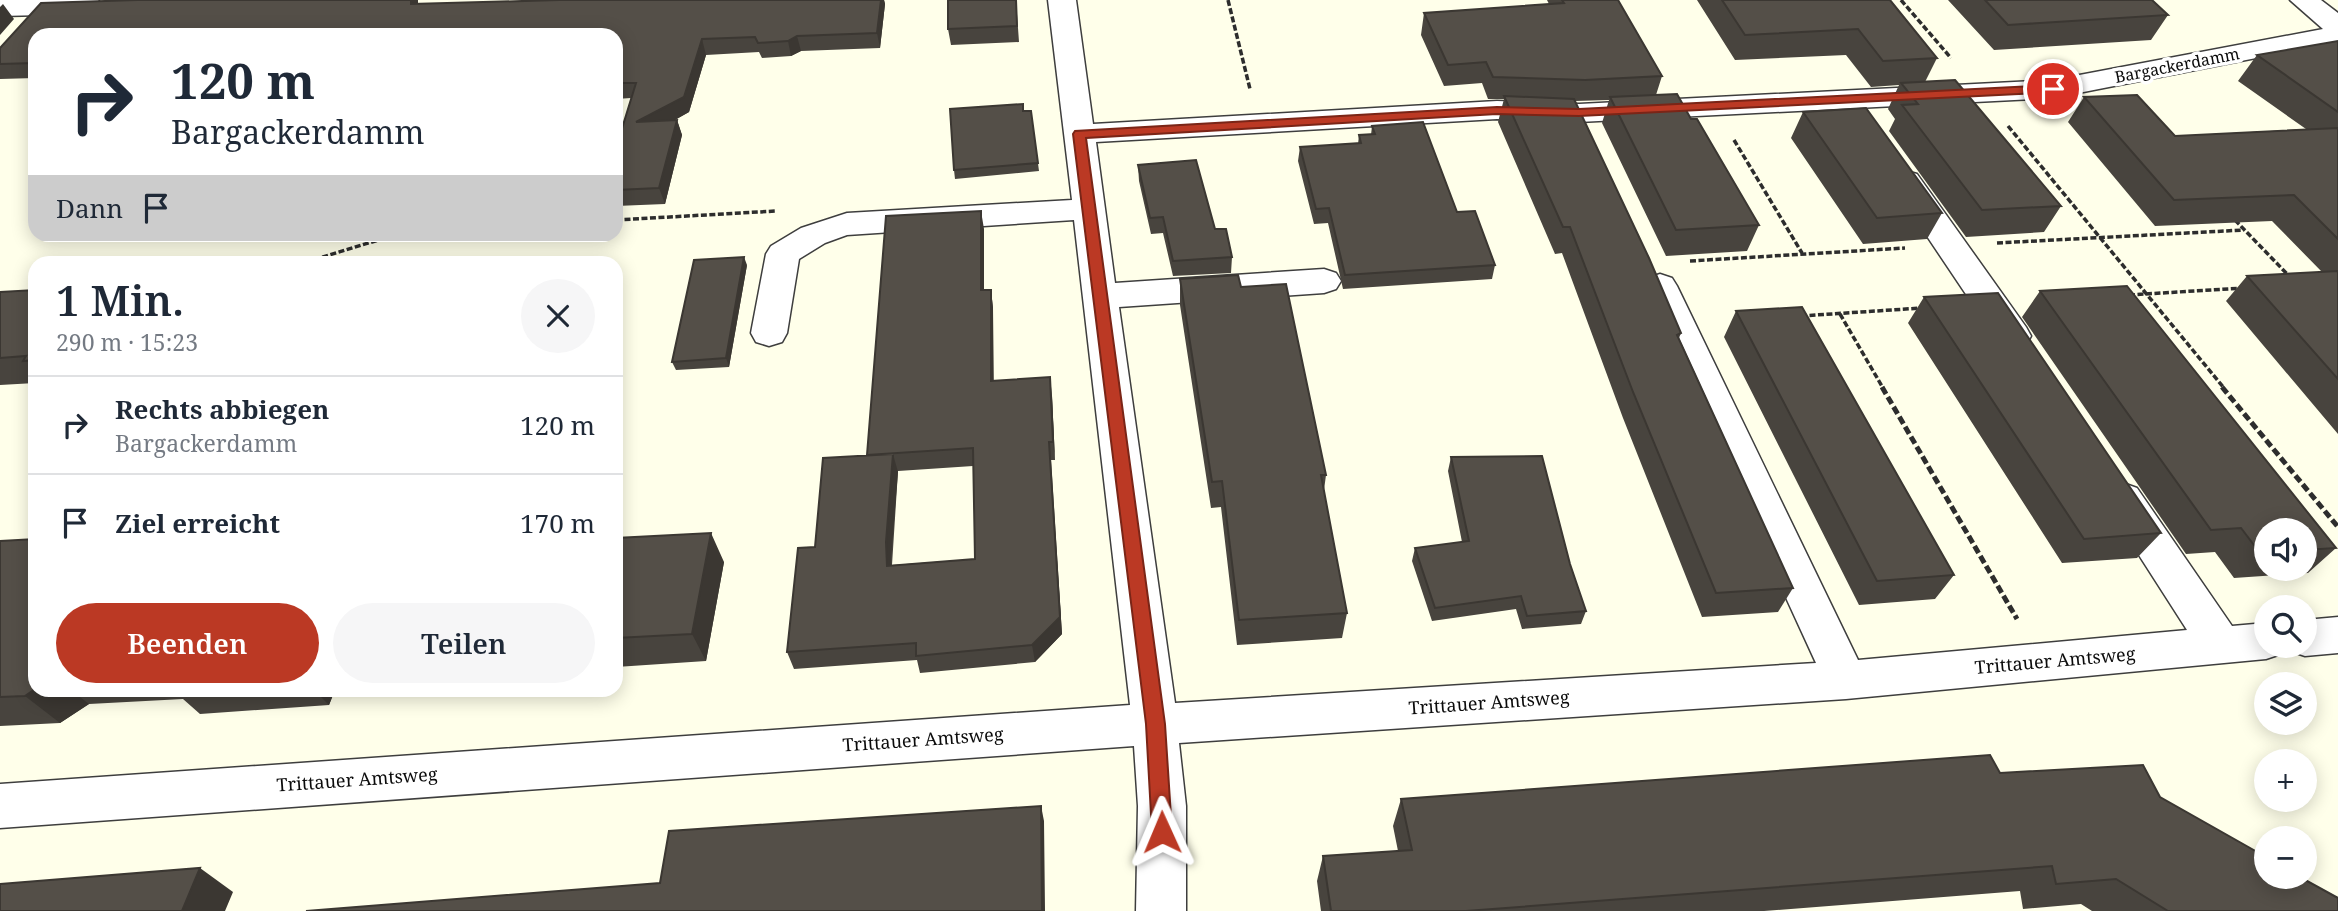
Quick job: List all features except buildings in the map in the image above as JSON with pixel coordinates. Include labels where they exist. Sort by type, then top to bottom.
[{"type":"street","points":[[1062,0],[1155,724],[1162,806],[1161,911]]},
{"type":"street","points":[[2304,0],[2338,27]]},
{"type":"street","points":[[0,8],[110,5]]},
{"type":"street","points":[[17,36],[43,7]]},
{"type":"street","name":"Bargackerdamm","points":[[1080,134],[1497,110],[1585,125],[1714,106],[2053,89],[2338,34]]},
{"type":"street","points":[[1848,100],[1972,274],[2030,361]]},
{"type":"street","points":[[768,334],[783,254],[809,237],[831,228],[847,224],[1089,209]]},
{"type":"street","points":[[1656,278],[1846,680]]},
{"type":"street","points":[[1100,296],[1324,281]]},
{"type":"street","points":[[2106,475],[2221,645]]},
{"type":"street","points":[[2317,637],[2338,635]]},
{"type":"street","name":"Trittauer Amtsweg","points":[[0,806],[1155,724],[1846,680],[2254,642]]},
{"type":"path","points":[[1228,0],[1259,124]]},
{"type":"path","points":[[1901,0],[1981,93],[2338,527]]},
{"type":"path","points":[[1714,106],[1801,253]]},
{"type":"path","points":[[2227,212],[2296,284]]},
{"type":"path","points":[[326,256],[372,242]]},
{"type":"path","points":[[1840,314],[2042,662]]},
{"type":"route","points":[[1162,832],[1155,724],[1080,134],[1497,110],[1579,113],[2053,89]]}]
